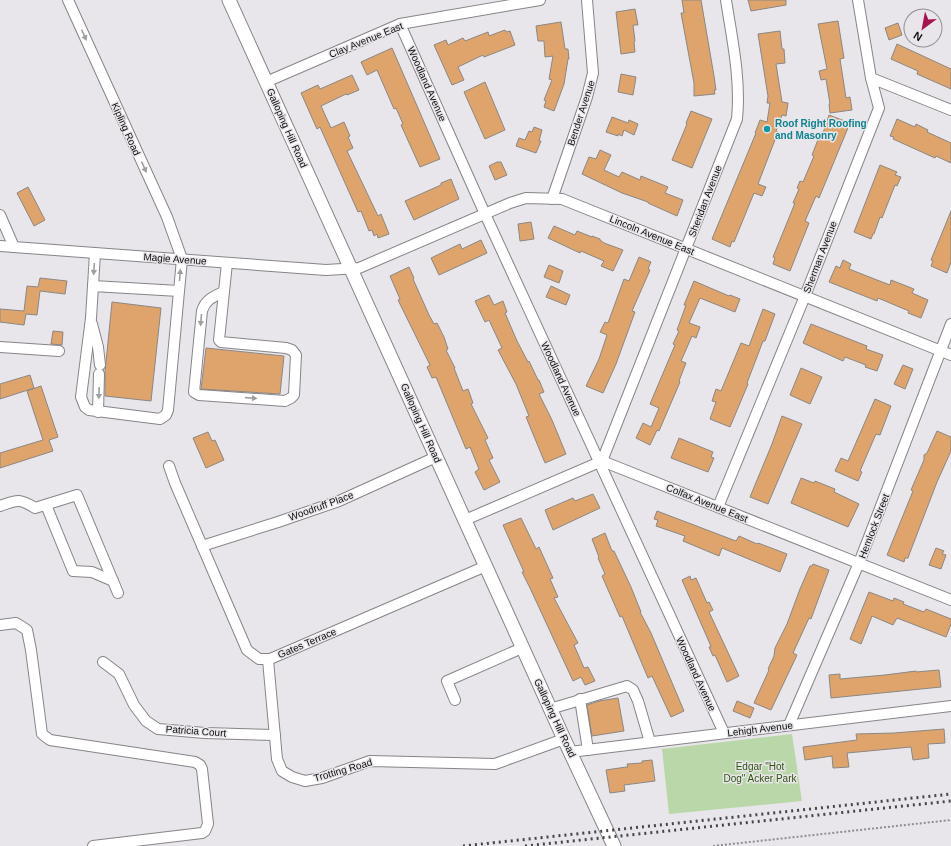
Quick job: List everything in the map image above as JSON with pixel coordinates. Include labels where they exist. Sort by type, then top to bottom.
[{"type":"main road","name":"Galloping Hill Road","points":[[229,0],[522,648],[614,846]]},
{"type":"street","name":"Kipling Road","points":[[68,0],[167,217],[182,259]]},
{"type":"street","name":"Clay Avenue East","points":[[266,82],[400,24],[540,0]]},
{"type":"street","name":"Bender Avenue","points":[[552,199],[587,97],[593,73],[587,0]]},
{"type":"street","name":"Sheridan Avenue","points":[[600,462],[737,118],[738,82],[726,0]]},
{"type":"street","name":"Sherman Avenue","points":[[718,507],[805,296],[879,108],[870,78],[858,0]]},
{"type":"street","name":"Woodland Avenue","points":[[400,24],[485,214],[724,733]]},
{"type":"street","points":[[870,78],[951,110]]},
{"type":"street","name":"Lincoln Avenue East","points":[[351,269],[359,268],[510,203],[526,198],[562,200],[951,355]]},
{"type":"street","points":[[0,215],[14,247]]},
{"type":"street","name":"Magie Avenue","points":[[0,246],[326,270],[351,269]]},
{"type":"street","points":[[95,253],[90,318],[81,398],[84,407],[98,412],[160,419],[166,415],[168,410],[182,259]]},
{"type":"street","points":[[223,292],[211,298],[204,304],[194,392],[198,395],[285,400],[291,398],[294,395],[296,355],[292,350],[286,348],[221,342],[219,340],[227,263]]},
{"type":"street","points":[[93,286],[179,291]]},
{"type":"street","points":[[90,318],[98,347],[98,412]]},
{"type":"street","name":"Hemlock Street","points":[[789,725],[860,563],[951,324]]},
{"type":"street","points":[[0,347],[59,351]]},
{"type":"street","name":"Woodruff Place","points":[[202,546],[339,501],[436,457]]},
{"type":"street","points":[[464,520],[600,462]]},
{"type":"street","name":"Colfax Avenue East","points":[[600,462],[718,507],[951,600]]},
{"type":"street","name":"Gates Terrace","points":[[169,466],[247,650],[259,659],[268,660],[486,566]]},
{"type":"street","points":[[0,506],[15,501],[24,501],[35,508],[77,495],[118,593]]},
{"type":"street","points":[[46,505],[73,571],[92,572],[113,581]]},
{"type":"street","points":[[0,625],[16,623],[27,630],[42,734],[46,738],[50,740],[195,762],[200,765],[202,769],[208,824],[205,831],[202,833],[93,846]]},
{"type":"street","points":[[455,700],[447,681],[522,648]]},
{"type":"street","name":"Trotting Road","points":[[268,660],[276,759],[282,771],[300,780],[305,781],[322,778],[370,761],[494,764],[564,739]]},
{"type":"street","name":"Patricia Court","points":[[103,662],[119,674],[134,705],[146,721],[158,729],[205,733],[275,735]]},
{"type":"street","points":[[550,709],[627,686],[633,690],[638,701],[650,742]]},
{"type":"street","points":[[580,699],[588,750]]},
{"type":"street","name":"Lehigh Avenue","points":[[570,752],[951,706]]},
{"type":"path","points":[[713,846],[951,820]]},
{"type":"green space","name":"Edgar \"Hot Dog\" Acker Park","points":[[792,734],[802,801],[669,814],[662,749]]},
{"type":"building","points":[[682,0],[701,0],[714,76],[716,90],[714,90],[715,94],[694,96],[694,83],[681,13],[684,13]]},
{"type":"building","points":[[748,0],[786,0],[786,5],[751,11]]},
{"type":"building","points":[[635,9],[638,25],[633,25],[635,52],[621,54],[616,12]]},
{"type":"building","points":[[838,21],[844,58],[840,59],[846,98],[850,97],[852,110],[830,113],[826,79],[821,80],[819,71],[827,69],[818,24]]},
{"type":"building","points":[[561,22],[565,49],[568,49],[569,59],[564,84],[554,111],[544,107],[546,101],[544,100],[552,80],[549,79],[553,56],[545,57],[544,41],[538,41],[536,26]]},
{"type":"building","points":[[898,23],[902,35],[889,40],[885,28]]},
{"type":"building","points":[[505,30],[506,32],[510,31],[515,45],[484,57],[483,55],[458,67],[464,80],[452,85],[434,45],[446,40],[448,45],[463,38],[465,41],[488,32],[489,36]]},
{"type":"building","points":[[780,31],[785,63],[776,64],[782,102],[788,103],[786,116],[782,115],[776,131],[778,132],[758,184],[766,187],[762,196],[754,193],[734,242],[732,241],[730,247],[712,239],[760,120],[767,122],[770,103],[767,103],[768,96],[758,34]]},
{"type":"building","points":[[897,44],[951,69],[951,89],[917,74],[918,71],[891,59]]},
{"type":"building","points":[[392,48],[440,159],[420,167],[401,125],[403,124],[396,108],[394,109],[377,70],[367,75],[361,62]]},
{"type":"building","points":[[621,74],[636,77],[633,95],[618,92]]},
{"type":"building","points":[[352,75],[359,90],[347,95],[346,94],[321,106],[331,128],[344,122],[353,148],[347,151],[378,216],[381,214],[389,234],[378,238],[377,234],[374,236],[372,230],[369,231],[361,211],[358,212],[320,127],[317,129],[301,93],[318,85],[320,89]]},
{"type":"building","points":[[485,82],[505,130],[485,139],[464,92]]},
{"type":"building","points":[[691,111],[712,119],[692,168],[672,160]]},
{"type":"building","points":[[829,115],[850,123],[819,198],[816,196],[805,221],[809,223],[790,271],[773,264],[775,258],[773,257],[795,203],[793,203],[799,189],[797,188],[800,181],[803,182],[814,156],[812,155],[821,132],[823,133]]},
{"type":"building","points":[[612,117],[628,123],[629,120],[638,124],[634,135],[624,130],[622,136],[606,132]]},
{"type":"building","points":[[897,119],[915,127],[916,124],[928,130],[927,132],[951,143],[951,163],[936,156],[935,158],[893,139],[894,137],[890,136]]},
{"type":"building","points":[[534,127],[542,130],[539,141],[541,141],[536,153],[516,146],[519,138],[525,140],[529,131],[532,132]]},
{"type":"building","points":[[600,150],[611,155],[604,170],[619,177],[622,172],[640,180],[641,176],[668,187],[665,193],[683,200],[677,216],[648,202],[622,193],[582,174],[589,157],[596,159]]},
{"type":"building","points":[[497,162],[501,162],[507,175],[495,180],[489,166]]},
{"type":"building","points":[[880,165],[897,172],[895,175],[901,177],[897,186],[895,185],[882,218],[880,217],[871,239],[854,232]]},
{"type":"building","points":[[451,179],[459,199],[414,220],[405,201]]},
{"type":"building","points":[[28,187],[45,220],[34,226],[17,193]]},
{"type":"building","points":[[951,211],[951,262],[947,273],[931,266],[933,261],[931,260]]},
{"type":"building","points":[[531,222],[534,239],[520,241],[518,224]]},
{"type":"building","points":[[554,226],[575,235],[577,231],[592,236],[600,239],[604,243],[623,250],[613,271],[601,266],[604,261],[581,251],[580,253],[548,238]]},
{"type":"building","points":[[481,240],[487,253],[439,275],[431,258],[460,244],[462,249]]},
{"type":"building","points":[[639,257],[651,262],[648,269],[650,270],[632,311],[635,312],[616,364],[603,393],[586,386],[599,359],[607,335],[600,332],[605,322],[608,323],[624,279],[629,281]]},
{"type":"building","points":[[843,260],[851,264],[849,269],[890,285],[891,280],[914,289],[912,293],[928,300],[921,318],[908,313],[909,311],[878,298],[877,301],[829,282],[836,266],[840,268]]},
{"type":"building","points":[[549,265],[563,271],[559,283],[544,277]]},
{"type":"building","points":[[409,267],[429,315],[434,324],[437,323],[444,337],[448,349],[446,350],[455,368],[463,391],[468,389],[473,403],[471,404],[488,438],[485,440],[493,458],[489,460],[500,482],[484,490],[475,472],[479,469],[470,447],[466,449],[436,377],[432,378],[427,367],[430,365],[398,300],[400,299],[390,276]]},
{"type":"building","points":[[40,278],[67,281],[65,294],[40,291],[37,315],[26,314],[24,325],[0,322],[0,309],[24,311],[27,286],[38,287]]},
{"type":"building","points":[[694,281],[729,296],[730,295],[740,299],[735,312],[700,298],[689,323],[700,327],[696,338],[692,336],[681,361],[686,363],[679,381],[680,382],[659,431],[657,430],[650,445],[636,438],[643,423],[651,427],[659,408],[650,404],[675,345],[673,344],[679,331],[677,330],[686,305],[684,305]]},
{"type":"building","points":[[551,286],[570,295],[566,305],[546,297]]},
{"type":"building","points":[[489,295],[494,305],[503,301],[507,312],[505,313],[517,341],[528,362],[529,361],[544,392],[539,394],[566,454],[545,463],[526,417],[529,416],[516,384],[498,350],[502,348],[489,320],[485,322],[475,301]]},
{"type":"building","points":[[112,302],[161,308],[151,401],[105,396],[105,372]]},
{"type":"building","points":[[763,309],[775,314],[730,427],[710,419],[716,402],[712,401],[716,389],[721,391],[741,343],[749,346]]},
{"type":"building","points":[[811,324],[867,346],[866,349],[883,355],[877,371],[845,357],[843,361],[803,343]]},
{"type":"building","points":[[53,331],[63,332],[62,345],[51,344]]},
{"type":"building","points":[[206,348],[284,356],[280,394],[201,389]]},
{"type":"building","points":[[903,365],[913,369],[905,389],[894,384]]},
{"type":"building","points":[[801,368],[822,377],[810,404],[790,395]]},
{"type":"building","points":[[30,375],[34,388],[0,399],[0,384]]},
{"type":"building","points":[[41,386],[58,437],[49,440],[53,451],[0,468],[0,453],[43,440],[27,391]]},
{"type":"building","points":[[875,399],[891,406],[880,435],[876,434],[860,471],[862,472],[858,481],[835,471],[841,458],[848,461]]},
{"type":"building","points":[[782,416],[802,424],[768,504],[750,497]]},
{"type":"building","points":[[937,431],[951,437],[951,451],[937,482],[908,558],[905,558],[904,562],[887,555],[913,491],[911,490],[924,460],[924,455],[927,453]]},
{"type":"building","points":[[208,432],[212,441],[215,440],[224,460],[206,468],[193,438]]},
{"type":"building","points":[[679,438],[713,452],[711,457],[714,458],[708,472],[671,458]]},
{"type":"building","points":[[801,478],[814,483],[815,481],[835,489],[834,492],[859,504],[848,527],[791,503]]},
{"type":"building","points":[[593,494],[600,508],[553,530],[545,510],[573,498],[575,501]]},
{"type":"building","points":[[657,511],[736,541],[739,536],[787,554],[780,572],[722,548],[719,556],[683,541],[685,536],[656,526],[658,520],[654,519]]},
{"type":"building","points":[[521,518],[536,549],[539,547],[553,578],[550,579],[558,597],[554,598],[578,643],[574,645],[584,668],[588,667],[595,681],[585,685],[581,677],[573,681],[522,572],[524,572],[503,525]]},
{"type":"building","points":[[605,533],[612,551],[614,551],[631,587],[640,612],[651,633],[684,711],[671,717],[652,676],[648,678],[622,616],[620,617],[602,576],[605,574],[592,539]]},
{"type":"building","points":[[936,548],[944,551],[942,554],[946,555],[941,569],[929,565]]},
{"type":"building","points":[[813,564],[829,570],[811,619],[809,618],[793,653],[797,655],[771,710],[754,703],[769,670],[768,669],[774,656],[775,648],[787,624],[800,589],[810,566]]},
{"type":"building","points":[[690,576],[691,580],[696,578],[707,603],[709,602],[713,610],[709,612],[739,676],[727,682],[715,655],[713,656],[709,647],[711,647],[710,644],[682,580]]},
{"type":"building","points":[[869,592],[893,601],[894,598],[904,602],[903,604],[924,612],[926,609],[951,619],[951,624],[946,637],[897,618],[893,625],[872,616],[861,644],[850,639]]},
{"type":"building","points":[[939,670],[941,687],[831,698],[829,675],[840,674],[840,679]]},
{"type":"building","points":[[618,698],[624,731],[592,736],[587,705],[599,701]]},
{"type":"building","points":[[737,701],[754,708],[750,718],[733,711]]},
{"type":"building","points":[[944,729],[945,743],[928,744],[929,758],[913,760],[911,747],[847,753],[849,767],[833,768],[832,756],[805,760],[803,747],[857,740],[856,734]]},
{"type":"building","points":[[652,760],[655,781],[624,785],[625,791],[610,793],[606,770],[628,767],[627,764],[642,763],[642,761]]},
{"type":"railway","points":[[463,846],[951,794]]},
{"type":"railway","points":[[525,846],[951,801]]},
{"type":"place","name":"Roof Right Roofing and Masonry","points":[[767,129]]}]
